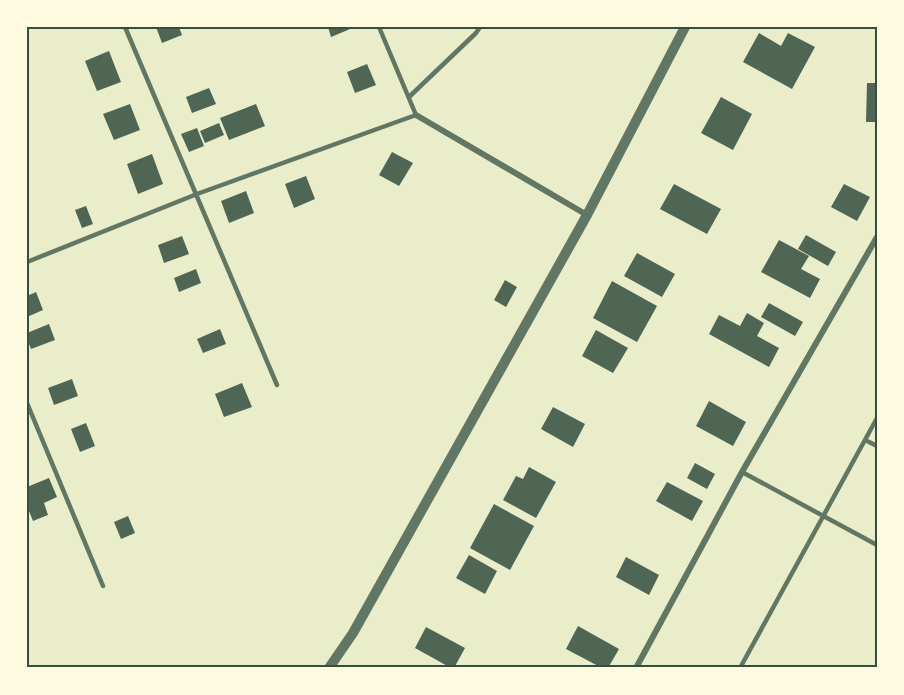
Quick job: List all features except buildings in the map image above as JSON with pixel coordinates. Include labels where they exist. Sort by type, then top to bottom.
[{"type":"street","points":[[329,668],[353,633],[587,215],[685,27]]},
{"type":"street","points":[[416,115],[587,215]]},
{"type":"street","points":[[636,668],[742,472],[877,237]]},
{"type":"lane","points":[[125,27],[277,385]]},
{"type":"lane","points":[[27,262],[196,194],[416,115],[379,27]]},
{"type":"lane","points":[[409,97],[480,27]]},
{"type":"lane","points":[[27,403],[103,585]]},
{"type":"lane","points":[[740,668],[877,418]]},
{"type":"lane","points":[[865,440],[877,447]]},
{"type":"lane","points":[[742,472],[877,545]]}]
